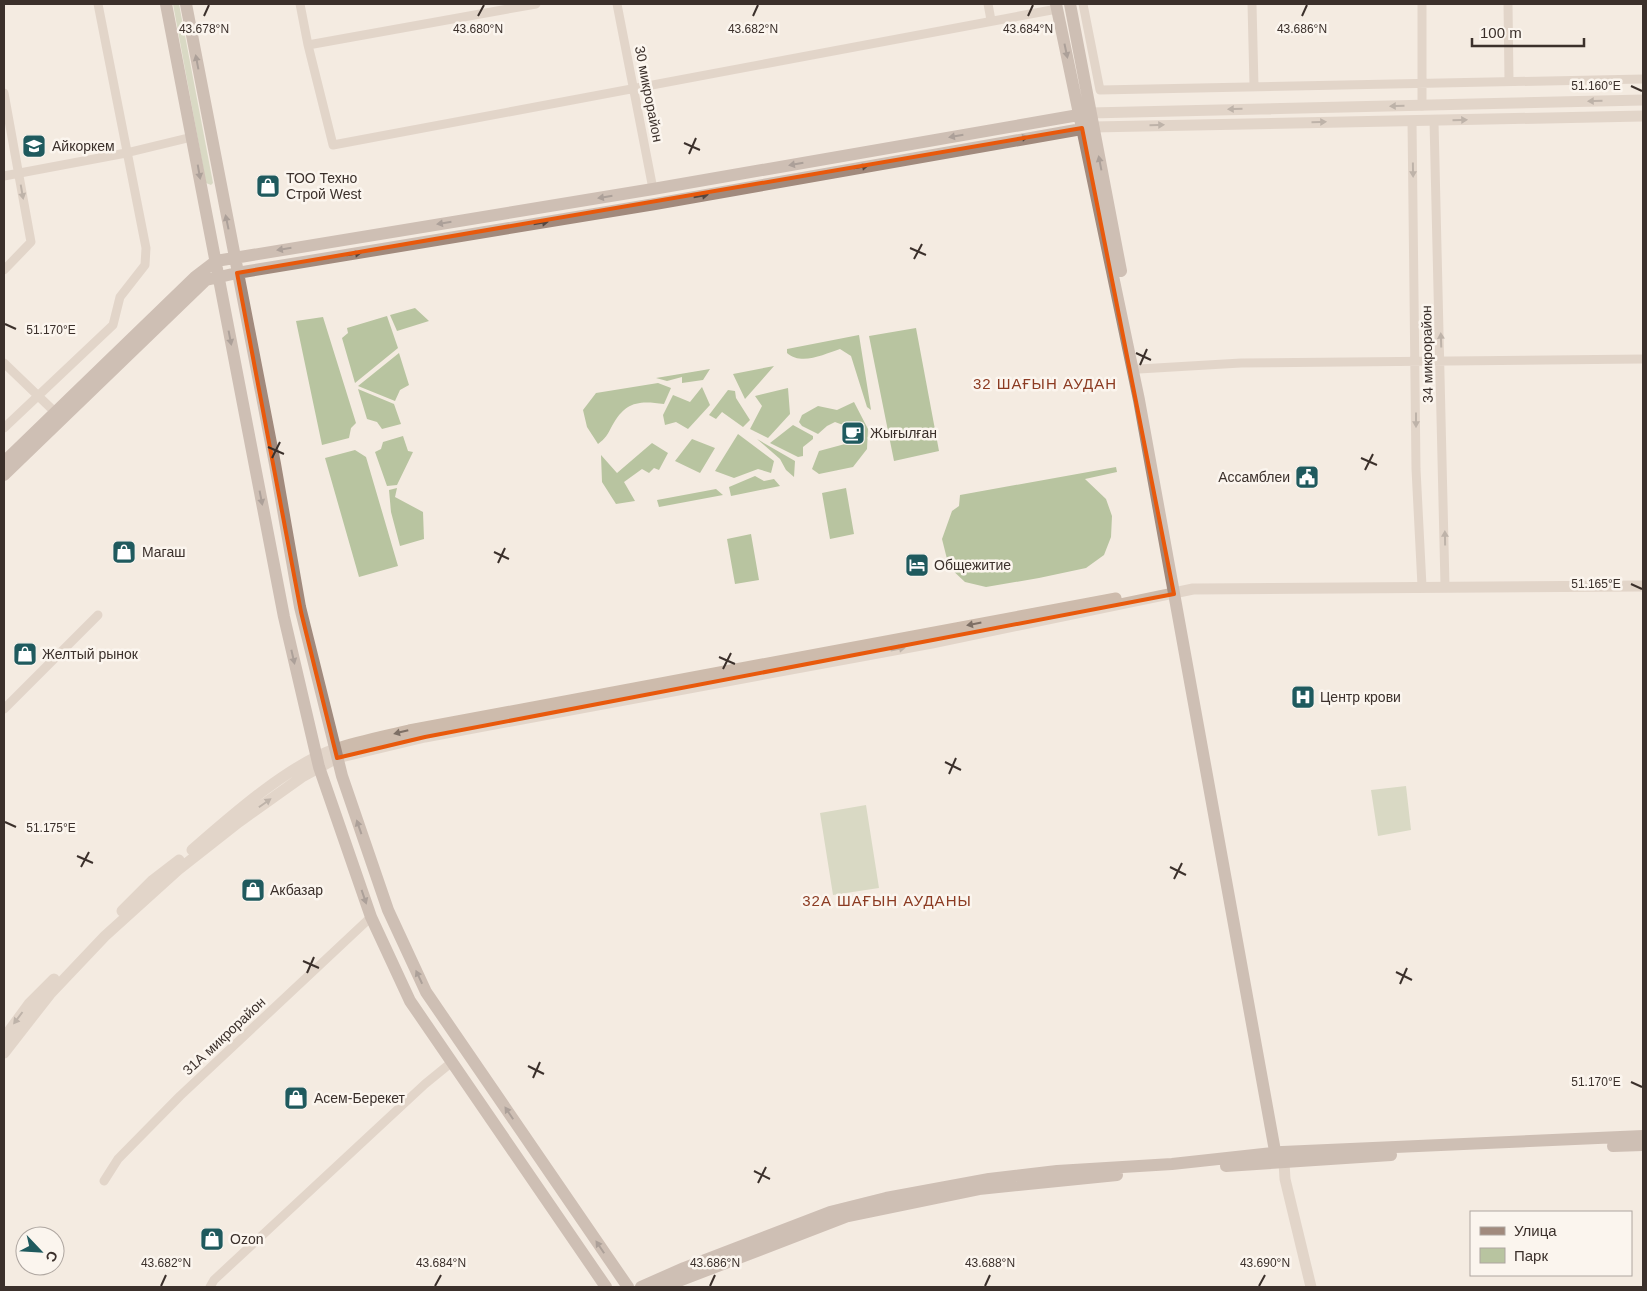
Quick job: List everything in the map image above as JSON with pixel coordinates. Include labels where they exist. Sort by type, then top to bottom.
[{"type":"main road","points":[[166,4],[284,617],[318,762],[371,918],[410,1001],[606,1287]]},
{"type":"main road","points":[[186,4],[275,464],[301,612],[335,754],[388,910],[426,992],[628,1287]]},
{"type":"main road","points":[[1070,4],[1081,62],[1085,113]]},
{"type":"main road","points":[[1057,6],[1085,113],[1140,369],[1280,1157]]},
{"type":"main road","points":[[4,475],[58,415],[195,277],[216,261],[653,190],[1085,113]]},
{"type":"main road","points":[[4,462],[206,280],[218,276],[656,204],[1088,127]]},
{"type":"main road","points":[[1088,127],[1137,391],[1180,590]]},
{"type":"main road","points":[[202,193],[221,190]]},
{"type":"main road","points":[[371,918],[388,910]]},
{"type":"main road","points":[[641,1287],[684,1268],[830,1212],[886,1198],[1014,1176],[1280,1157],[1643,1136]]},
{"type":"main road","points":[[663,1287],[805,1230],[848,1216],[990,1188],[1280,1157],[1385,1155],[1643,1144]]},
{"type":"street","points":[[4,428],[113,325],[120,297],[145,265],[146,248],[98,4]]},
{"type":"street","points":[[300,4],[308,45],[333,145],[1057,6]]},
{"type":"street","points":[[308,45],[536,4]]},
{"type":"street","name":"30 микрорайон","points":[[617,4],[635,88],[653,190]]},
{"type":"street","points":[[988,4],[991,20]]},
{"type":"street","points":[[1083,4],[1100,90],[1643,79]]},
{"type":"street","points":[[1252,4],[1254,86]]},
{"type":"street","points":[[1422,4],[1422,106]]},
{"type":"street","points":[[1508,4],[1509,81]]},
{"type":"street","points":[[1081,62],[1094,59]]},
{"type":"street","points":[[4,93],[31,242],[4,270]]},
{"type":"street","points":[[1085,113],[1643,100]]},
{"type":"street","points":[[1088,127],[1643,116]]},
{"type":"street","points":[[1412,121],[1416,469],[1422,586]]},
{"type":"street","name":"34 микрорайон","points":[[1434,121],[1446,586]]},
{"type":"street","points":[[4,176],[126,153],[192,138]]},
{"type":"street","points":[[1140,369],[1198,364],[1643,359]]},
{"type":"street","points":[[4,363],[58,415]]},
{"type":"street","points":[[4,1038],[29,1004],[153,880],[253,799],[335,754],[932,643],[1180,590],[1422,586],[1643,586]]},
{"type":"street","points":[[4,709],[98,615]]},
{"type":"street","points":[[4,1054],[57,987],[106,936],[178,870],[239,822],[302,777],[318,762]]},
{"type":"street","name":"31А микрорайон","points":[[104,1181],[118,1159],[180,1096],[371,918]]},
{"type":"street","points":[[210,1287],[214,1280],[424,1084],[452,1062]]},
{"type":"street","points":[[1280,1157],[1311,1287]]},
{"type":"highlighted area","points":[[1082,128],[1174,594],[425,737],[337,758],[301,612],[237,273]]},
{"type":"green space","points":[[173,4],[179,4],[213,183],[211,185],[206,183]]},
{"type":"green space","points":[[415,308],[429,321],[397,331],[390,315]]},
{"type":"green space","points":[[387,316],[398,348],[355,383],[342,338],[348,333],[347,328]]},
{"type":"green space","points":[[323,317],[356,423],[351,428],[349,438],[322,445],[296,321]]},
{"type":"green space","points":[[916,328],[939,451],[894,461],[869,336]]},
{"type":"green space","points":[[859,335],[871,410],[867,407],[851,356],[840,349],[806,359],[799,359],[787,353],[787,349]]},
{"type":"green space","points":[[399,353],[409,385],[400,390],[395,401],[358,386]]},
{"type":"green space","points":[[774,366],[745,399],[733,374]]},
{"type":"green space","points":[[710,369],[703,380],[682,383],[682,377],[667,381],[656,378]]},
{"type":"green space","points":[[658,383],[671,388],[664,404],[647,402],[627,407],[598,444],[587,427],[583,410],[596,393]]},
{"type":"green space","points":[[702,387],[710,405],[688,429],[676,422],[665,425],[663,415],[673,395],[690,402]]},
{"type":"green space","points":[[788,388],[790,414],[768,438],[750,429],[762,406],[755,396]]},
{"type":"green space","points":[[358,389],[394,404],[401,424],[382,429],[377,422],[367,419]]},
{"type":"green space","points":[[728,390],[735,391],[736,398],[750,420],[743,427],[722,412],[716,419],[709,415]]},
{"type":"green space","points":[[854,402],[868,429],[867,449],[853,467],[819,474],[812,469],[819,451],[845,444],[843,425],[835,422],[818,434],[802,426],[799,422],[802,415],[818,406],[837,410]]},
{"type":"green space","points":[[793,425],[813,436],[813,439],[803,447],[803,456],[798,457],[770,443]]},
{"type":"green space","points":[[738,434],[774,461],[771,473],[758,469],[734,478],[715,471]]},
{"type":"green space","points":[[403,436],[408,451],[413,452],[397,485],[387,486],[375,452],[381,449],[383,442]]},
{"type":"green space","points":[[692,439],[715,448],[700,473],[675,461]]},
{"type":"green space","points":[[757,439],[795,461],[794,477],[786,470],[780,459]]},
{"type":"green space","points":[[652,443],[668,453],[659,470],[654,468],[649,473],[642,469],[624,482],[635,501],[616,504],[602,482],[601,455],[617,473]]},
{"type":"green space","points":[[355,450],[366,457],[398,566],[359,577],[325,458]]},
{"type":"green space","points":[[1116,467],[1117,472],[1085,479],[1106,499],[1112,516],[1111,537],[1104,555],[1086,568],[986,587],[965,582],[949,567],[942,539],[952,511],[959,506],[960,495]]},
{"type":"green space","points":[[755,476],[764,481],[774,479],[780,486],[731,496],[729,487]]},
{"type":"green space","points":[[397,488],[395,497],[423,512],[424,539],[400,546],[391,512],[389,490]]},
{"type":"green space","points":[[846,488],[854,534],[830,539],[822,493]]},
{"type":"green space","points":[[716,489],[723,495],[659,507],[657,500]]},
{"type":"green space","points":[[751,534],[759,580],[735,584],[727,539]]},
{"type":"green space","points":[[1406,786],[1411,830],[1378,836],[1371,790]]},
{"type":"green space","points":[[866,805],[879,888],[833,895],[820,813]]},
{"type":"place","name":"Айкоркем","points":[[34,146]]},
{"type":"place","name":"ТОО Техно Строй West","points":[[268,186]]},
{"type":"place","name":"Жығылған","points":[[853,433]]},
{"type":"place","name":"Ассамблеи","points":[[1307,477]]},
{"type":"place","name":"Магаш","points":[[124,552]]},
{"type":"place","name":"Общежитие","points":[[917,565]]},
{"type":"place","name":"Желтый рынок","points":[[25,654]]},
{"type":"place","name":"Центр крови","points":[[1303,697]]},
{"type":"place","name":"Акбазар","points":[[253,890]]},
{"type":"place","name":"Асем-Берекет","points":[[296,1098]]},
{"type":"place","name":"Ozon","points":[[212,1239]]},
{"type":"district","name":"32 ШАҒЫН АУДАН","points":[[1045,383]]},
{"type":"district","name":"32А ШАҒЫН АУДАНЫ","points":[[887,900]]}]
